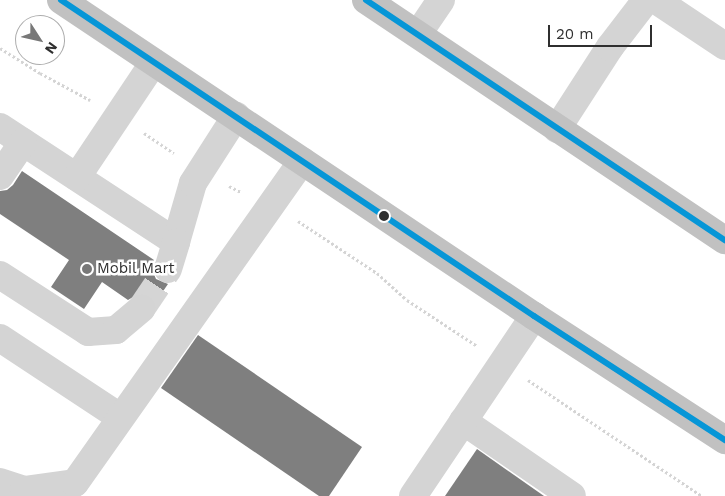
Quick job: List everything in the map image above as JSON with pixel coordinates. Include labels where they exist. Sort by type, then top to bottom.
[{"type":"highway","points":[[61,0],[534,316],[725,440]]},
{"type":"highway","points":[[366,0],[725,240]]},
{"type":"lane","points":[[418,34],[441,0]]},
{"type":"lane","points":[[557,129],[610,47],[646,0]]},
{"type":"lane","points":[[656,0],[725,46]]},
{"type":"lane","points":[[77,177],[154,62]]},
{"type":"lane","points":[[168,269],[193,183],[236,116]]},
{"type":"lane","points":[[0,127],[176,242]]},
{"type":"lane","points":[[0,176],[23,142]]},
{"type":"lane","points":[[0,482],[24,490],[75,484],[120,417],[302,161]]},
{"type":"lane","points":[[0,275],[88,332],[116,330],[141,309]]},
{"type":"lane","points":[[414,496],[534,316]]},
{"type":"lane","points":[[0,338],[120,417]]},
{"type":"lane","points":[[464,421],[572,496]]},
{"type":"path","points":[[0,48],[118,117],[201,170],[300,221],[377,273],[407,300],[702,496]]},
{"type":"building","points":[[22,171],[154,260],[153,272],[156,279],[168,284],[155,303],[146,294],[138,294],[128,300],[102,282],[84,309],[51,287],[69,260],[0,214],[0,191],[7,190],[13,185]]},
{"type":"building","points":[[198,335],[362,447],[329,496],[319,496],[161,388]]},
{"type":"building","points":[[477,449],[544,496],[445,496]]},
{"type":"tunnel","points":[[141,309],[168,269]]},
{"type":"transit line","points":[[61,0],[534,316],[725,440]]},
{"type":"transit line","points":[[366,0],[725,240]]},
{"type":"place","name":"Mobil Mart","points":[[87,269]]}]
